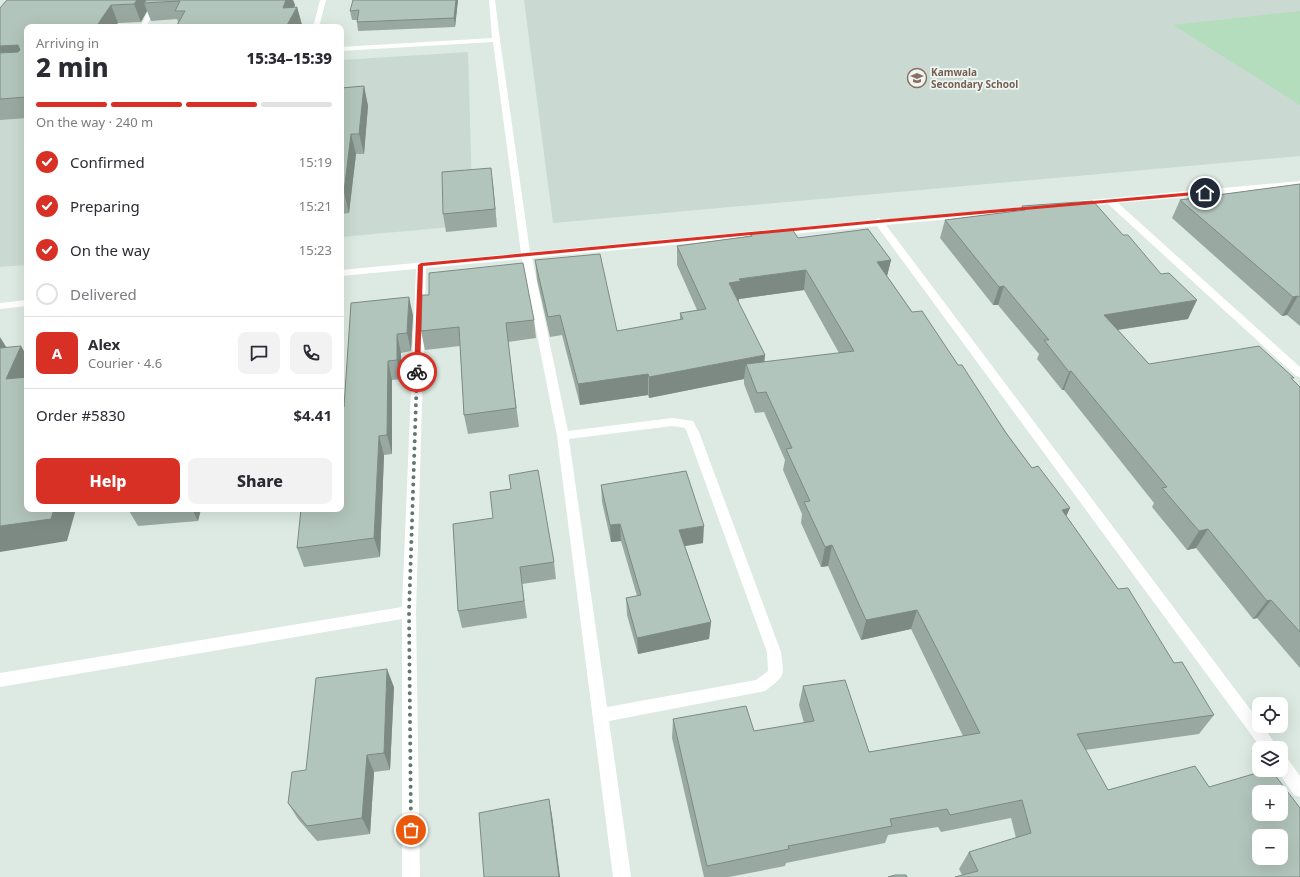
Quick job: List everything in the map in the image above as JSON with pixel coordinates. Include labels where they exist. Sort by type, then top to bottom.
[{"type":"street","points":[[144,24],[156,0]]},
{"type":"street","points":[[317,24],[322,0]]},
{"type":"street","points":[[492,0],[496,40],[526,255],[564,436],[622,877]]},
{"type":"street","points":[[344,49],[496,40]]},
{"type":"street","points":[[1071,204],[1300,184]]},
{"type":"street","points":[[1110,201],[1300,373]]},
{"type":"street","points":[[344,273],[1048,206]]},
{"type":"street","points":[[878,221],[1265,741]]},
{"type":"street","points":[[411,877],[409,612],[421,265]]},
{"type":"street","points":[[0,306],[24,303]]},
{"type":"street","points":[[564,436],[672,422],[688,424],[693,432],[774,652],[776,674],[760,686],[601,715]]},
{"type":"street","points":[[0,680],[409,612]]},
{"type":"street","points":[[1288,773],[1300,789]]},
{"type":"shaded area","name":"Kamwala Secondary School","points":[[524,0],[1300,0],[1300,156],[553,223]]},
{"type":"shaded area","points":[[468,52],[473,225],[344,237],[344,60]]},
{"type":"shaded area","points":[[24,81],[24,265],[0,267],[0,83]]},
{"type":"green space","points":[[1300,11],[1300,105],[1173,25]]},
{"type":"building","points":[[7,0],[137,0],[134,4],[111,5],[98,24],[24,24],[24,97],[0,99],[0,53],[18,52],[20,50],[18,45],[0,46],[0,8]]},
{"type":"building","points":[[146,0],[286,0],[283,8],[297,7],[288,24],[178,24],[185,11],[175,11],[180,1],[144,3]]},
{"type":"building","points":[[353,0],[456,0],[454,18],[357,22],[359,10],[350,11]]},
{"type":"building","points":[[364,86],[359,134],[351,134],[344,192],[344,88]]},
{"type":"building","points":[[491,168],[495,209],[443,214],[442,172]]},
{"type":"building","points":[[1300,184],[1300,297],[1293,297],[1180,200]]},
{"type":"building","points":[[1093,201],[1123,235],[1128,235],[1161,274],[1169,273],[1197,300],[1104,315],[1149,364],[1259,346],[1294,378],[1291,378],[1300,387],[1300,632],[1271,600],[1267,601],[1208,529],[1199,531],[1162,488],[1167,487],[1071,371],[1069,372],[1044,340],[1049,340],[1004,286],[999,287],[945,220],[1025,210],[1022,206]]},
{"type":"building","points":[[792,229],[798,238],[868,229],[891,260],[877,262],[912,312],[922,311],[958,365],[962,365],[1006,433],[1032,468],[1038,466],[1070,508],[1062,510],[1118,589],[1128,588],[1174,663],[1182,662],[1214,715],[1077,734],[1108,790],[1195,766],[1209,787],[1252,774],[1252,777],[1276,777],[1282,785],[1252,785],[1252,821],[1288,821],[1288,792],[1300,808],[1300,877],[955,877],[978,871],[969,852],[1031,833],[1022,800],[950,815],[947,809],[890,819],[892,826],[788,846],[789,849],[707,866],[673,719],[746,706],[754,731],[814,721],[803,686],[845,680],[869,752],[980,733],[917,610],[866,620],[832,545],[825,547],[804,502],[810,501],[786,449],[792,448],[766,392],[757,393],[746,364],[854,351],[806,270],[739,279],[741,281],[729,283],[765,355],[649,377],[648,374],[578,384],[560,315],[548,317],[535,260],[600,254],[617,331],[683,319],[680,313],[706,309],[677,246],[752,236],[751,234]]},
{"type":"building","points":[[523,263],[534,320],[506,323],[516,408],[464,415],[459,327],[421,331],[422,295],[429,295],[429,273]]},
{"type":"building","points":[[409,297],[407,333],[397,334],[397,360],[388,361],[387,435],[379,436],[374,538],[297,548],[301,512],[344,512],[344,407],[351,303]]},
{"type":"building","points":[[21,346],[6,379],[24,377],[24,512],[53,512],[51,519],[0,526],[0,348]]},
{"type":"building","points":[[538,470],[554,562],[520,567],[524,601],[458,611],[453,524],[493,518],[490,492],[511,489],[509,475]]},
{"type":"building","points":[[686,471],[704,526],[679,530],[711,622],[637,638],[626,598],[641,595],[620,524],[610,525],[601,485]]},
{"type":"building","points":[[387,669],[384,753],[367,755],[362,818],[307,826],[288,803],[292,772],[306,770],[316,678]]},
{"type":"building","points":[[549,799],[559,877],[484,877],[479,813]]},
{"type":"building","points":[[895,875],[906,875],[907,877],[888,877]]},
{"type":"way so far","points":[[411,830],[409,612],[417,372]]},
{"type":"place","name":"Kamwala Secondary School","points":[[917,78]]},
{"type":"route","points":[[417,372],[421,265],[878,221],[1205,193]]}]
